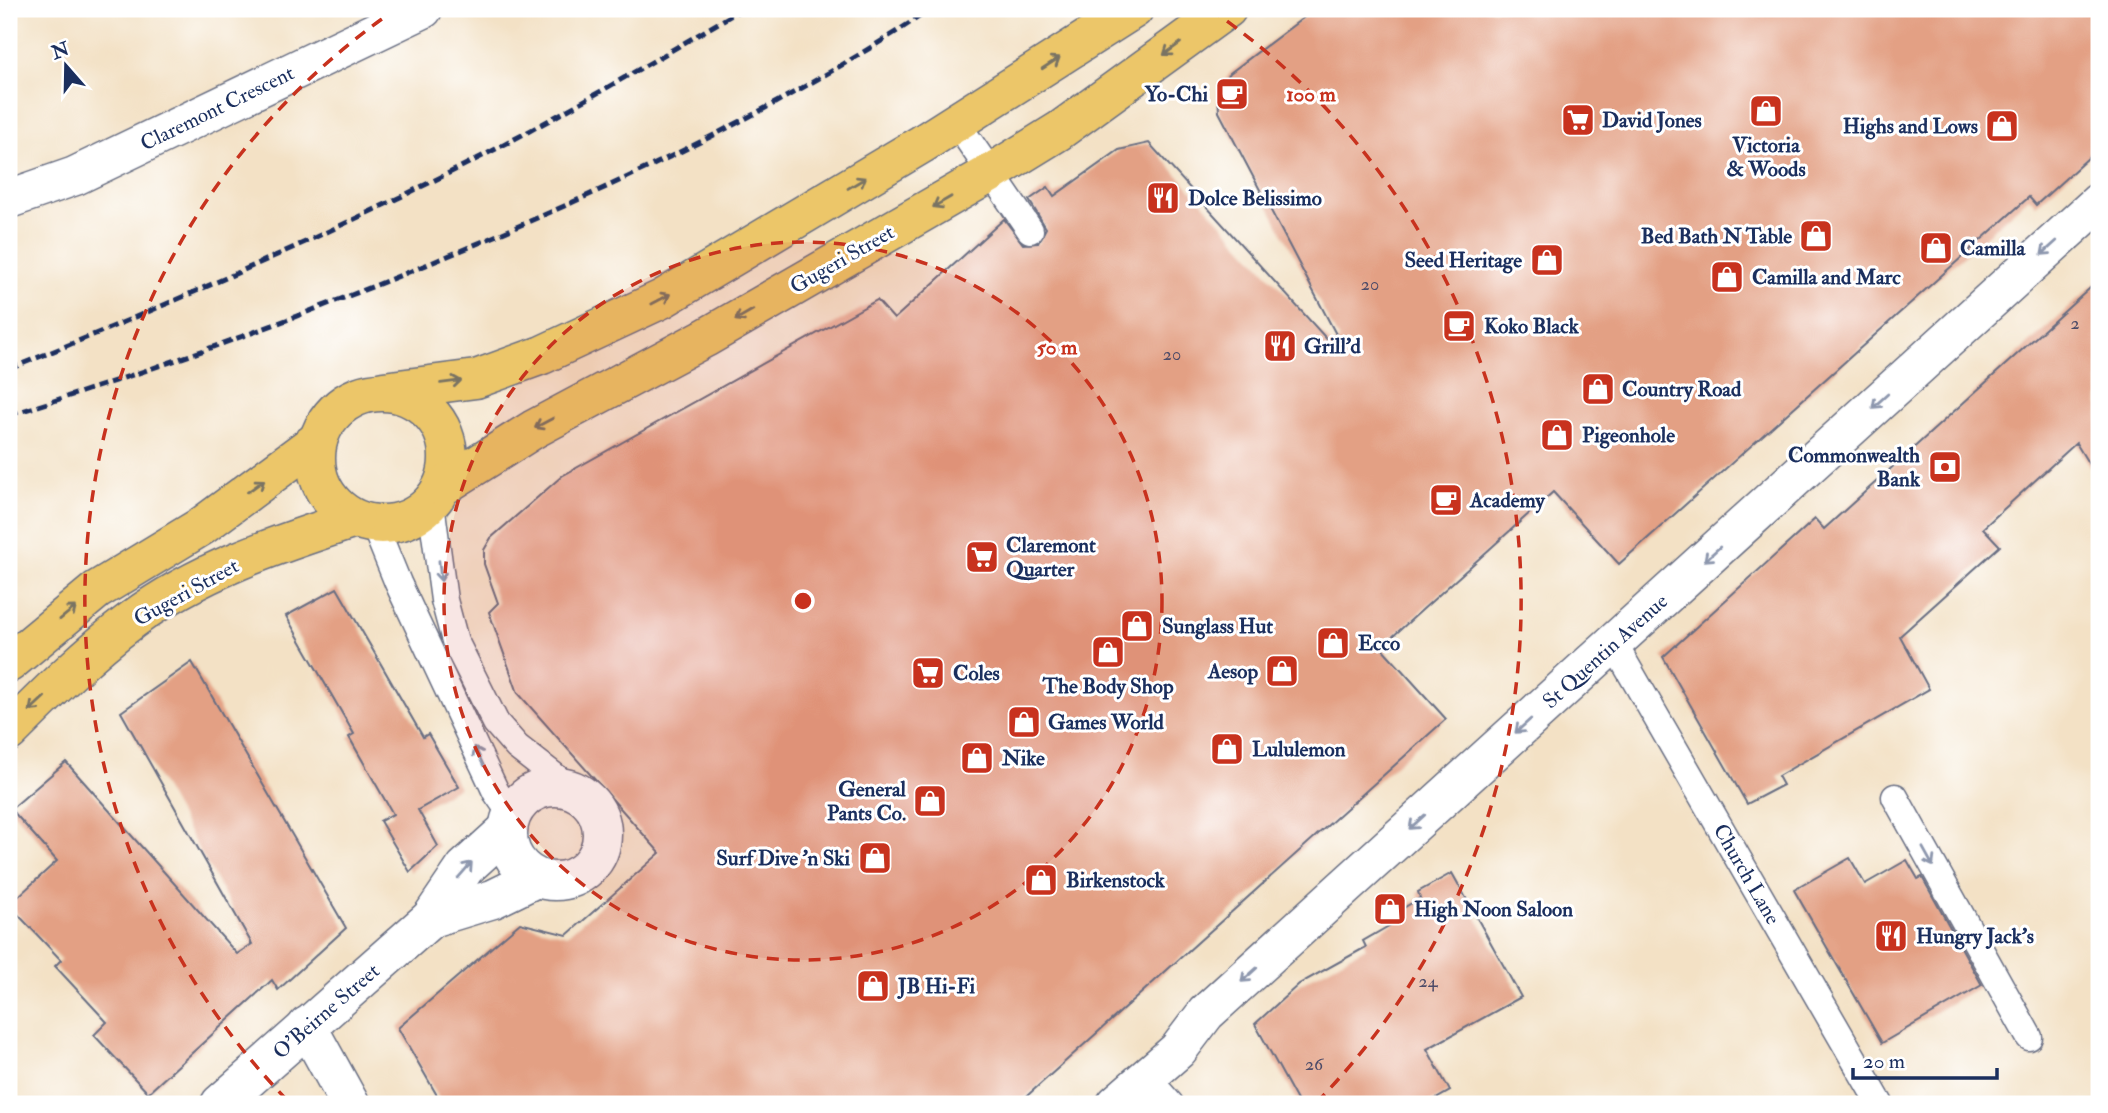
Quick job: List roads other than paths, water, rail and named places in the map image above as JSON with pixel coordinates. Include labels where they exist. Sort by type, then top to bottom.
[{"type":"main road","points":[[383,391],[406,396],[426,407],[440,425],[449,445],[449,468],[436,496],[404,520],[364,521],[339,508],[326,494],[315,458],[318,440],[327,420],[343,404],[362,395],[383,391],[476,379],[566,344],[662,299],[956,122],[1134,9]]},
{"type":"main road","name":"Gugeri Street","points":[[436,496],[534,429],[705,338],[991,173],[1059,131],[1227,9]]},
{"type":"main road","points":[[11,659],[97,590],[202,526],[318,440]]},
{"type":"main road","name":"Gugeri Street","points":[[9,732],[132,620],[165,599],[263,549],[364,521]]},
{"type":"street","name":"Claremont Crescent","points":[[9,200],[75,176],[423,9]]},
{"type":"street","name":"St Quentin Avenue","points":[[1116,1104],[1158,1091],[1178,1050],[1206,1013],[2099,202]]},
{"type":"street","points":[[540,789],[571,789],[595,807],[603,837],[592,864],[573,877],[551,881],[536,878],[513,857],[510,822],[528,795],[540,789]]},
{"type":"street","name":"O'Beirne Street","points":[[220,1104],[431,918],[465,868],[510,822]]},
{"type":"street","name":"O'Beirne Street","points":[[431,918],[493,898],[536,878]]},
{"type":"street","points":[[307,1026],[350,1104]]},
{"type":"lane","points":[[956,122],[1030,230]]},
{"type":"lane","points":[[436,496],[444,600],[455,640],[496,723],[517,747],[571,789]]},
{"type":"lane","points":[[364,521],[398,583],[510,822]]},
{"type":"lane","name":"Church Lane","points":[[1614,644],[1880,1104]]},
{"type":"lane","points":[[1895,797],[2029,1037]]},
{"type":"railway","points":[[9,369],[227,278],[441,177],[555,117],[742,9]]},
{"type":"railway","points":[[9,415],[264,328],[390,280],[568,204],[728,128],[831,71],[931,9]]},
{"type":"place","name":"Yo-Chi","points":[[1232,94]]},
{"type":"place","name":"Victoria & Woods","points":[[1766,111]]},
{"type":"place","name":"David Jones","points":[[1578,120]]},
{"type":"place","name":"Highs and Lows","points":[[2002,126]]},
{"type":"place","name":"Dolce Belissimo","points":[[1163,198]]},
{"type":"place","name":"Bed Bath N Table","points":[[1816,236]]},
{"type":"place","name":"Camilla","points":[[1936,248]]},
{"type":"place","name":"Seed Heritage","points":[[1547,260]]},
{"type":"place","name":"Camilla and Marc","points":[[1727,277]]},
{"type":"place","name":"Koko Black","points":[[1459,326]]},
{"type":"place","name":"Grill'd","points":[[1280,346]]},
{"type":"place","name":"Country Road","points":[[1598,389]]},
{"type":"place","name":"Pigeonhole","points":[[1557,435]]},
{"type":"place","name":"Commonwealth Bank","points":[[1945,467]]},
{"type":"place","name":"Academy","points":[[1446,500]]},
{"type":"place","name":"Claremont Quarter","points":[[982,557]]},
{"type":"place","name":"Sunglass Hut","points":[[1137,626]]},
{"type":"place","name":"Ecco","points":[[1333,643]]},
{"type":"place","name":"The Body Shop","points":[[1108,652]]},
{"type":"place","name":"Aesop","points":[[1282,671]]},
{"type":"place","name":"Coles","points":[[928,673]]},
{"type":"place","name":"Games World","points":[[1024,722]]},
{"type":"place","name":"Lululemon","points":[[1227,749]]},
{"type":"place","name":"Nike","points":[[977,758]]},
{"type":"place","name":"General Pants Co.","points":[[930,801]]},
{"type":"place","name":"Surf Dive 'n Ski","points":[[875,858]]},
{"type":"place","name":"Birkenstock","points":[[1041,880]]},
{"type":"place","name":"High Noon Saloon","points":[[1390,909]]},
{"type":"place","name":"Hungry Jack's","points":[[1891,936]]},
{"type":"place","name":"JB Hi-Fi","points":[[873,986]]}]
